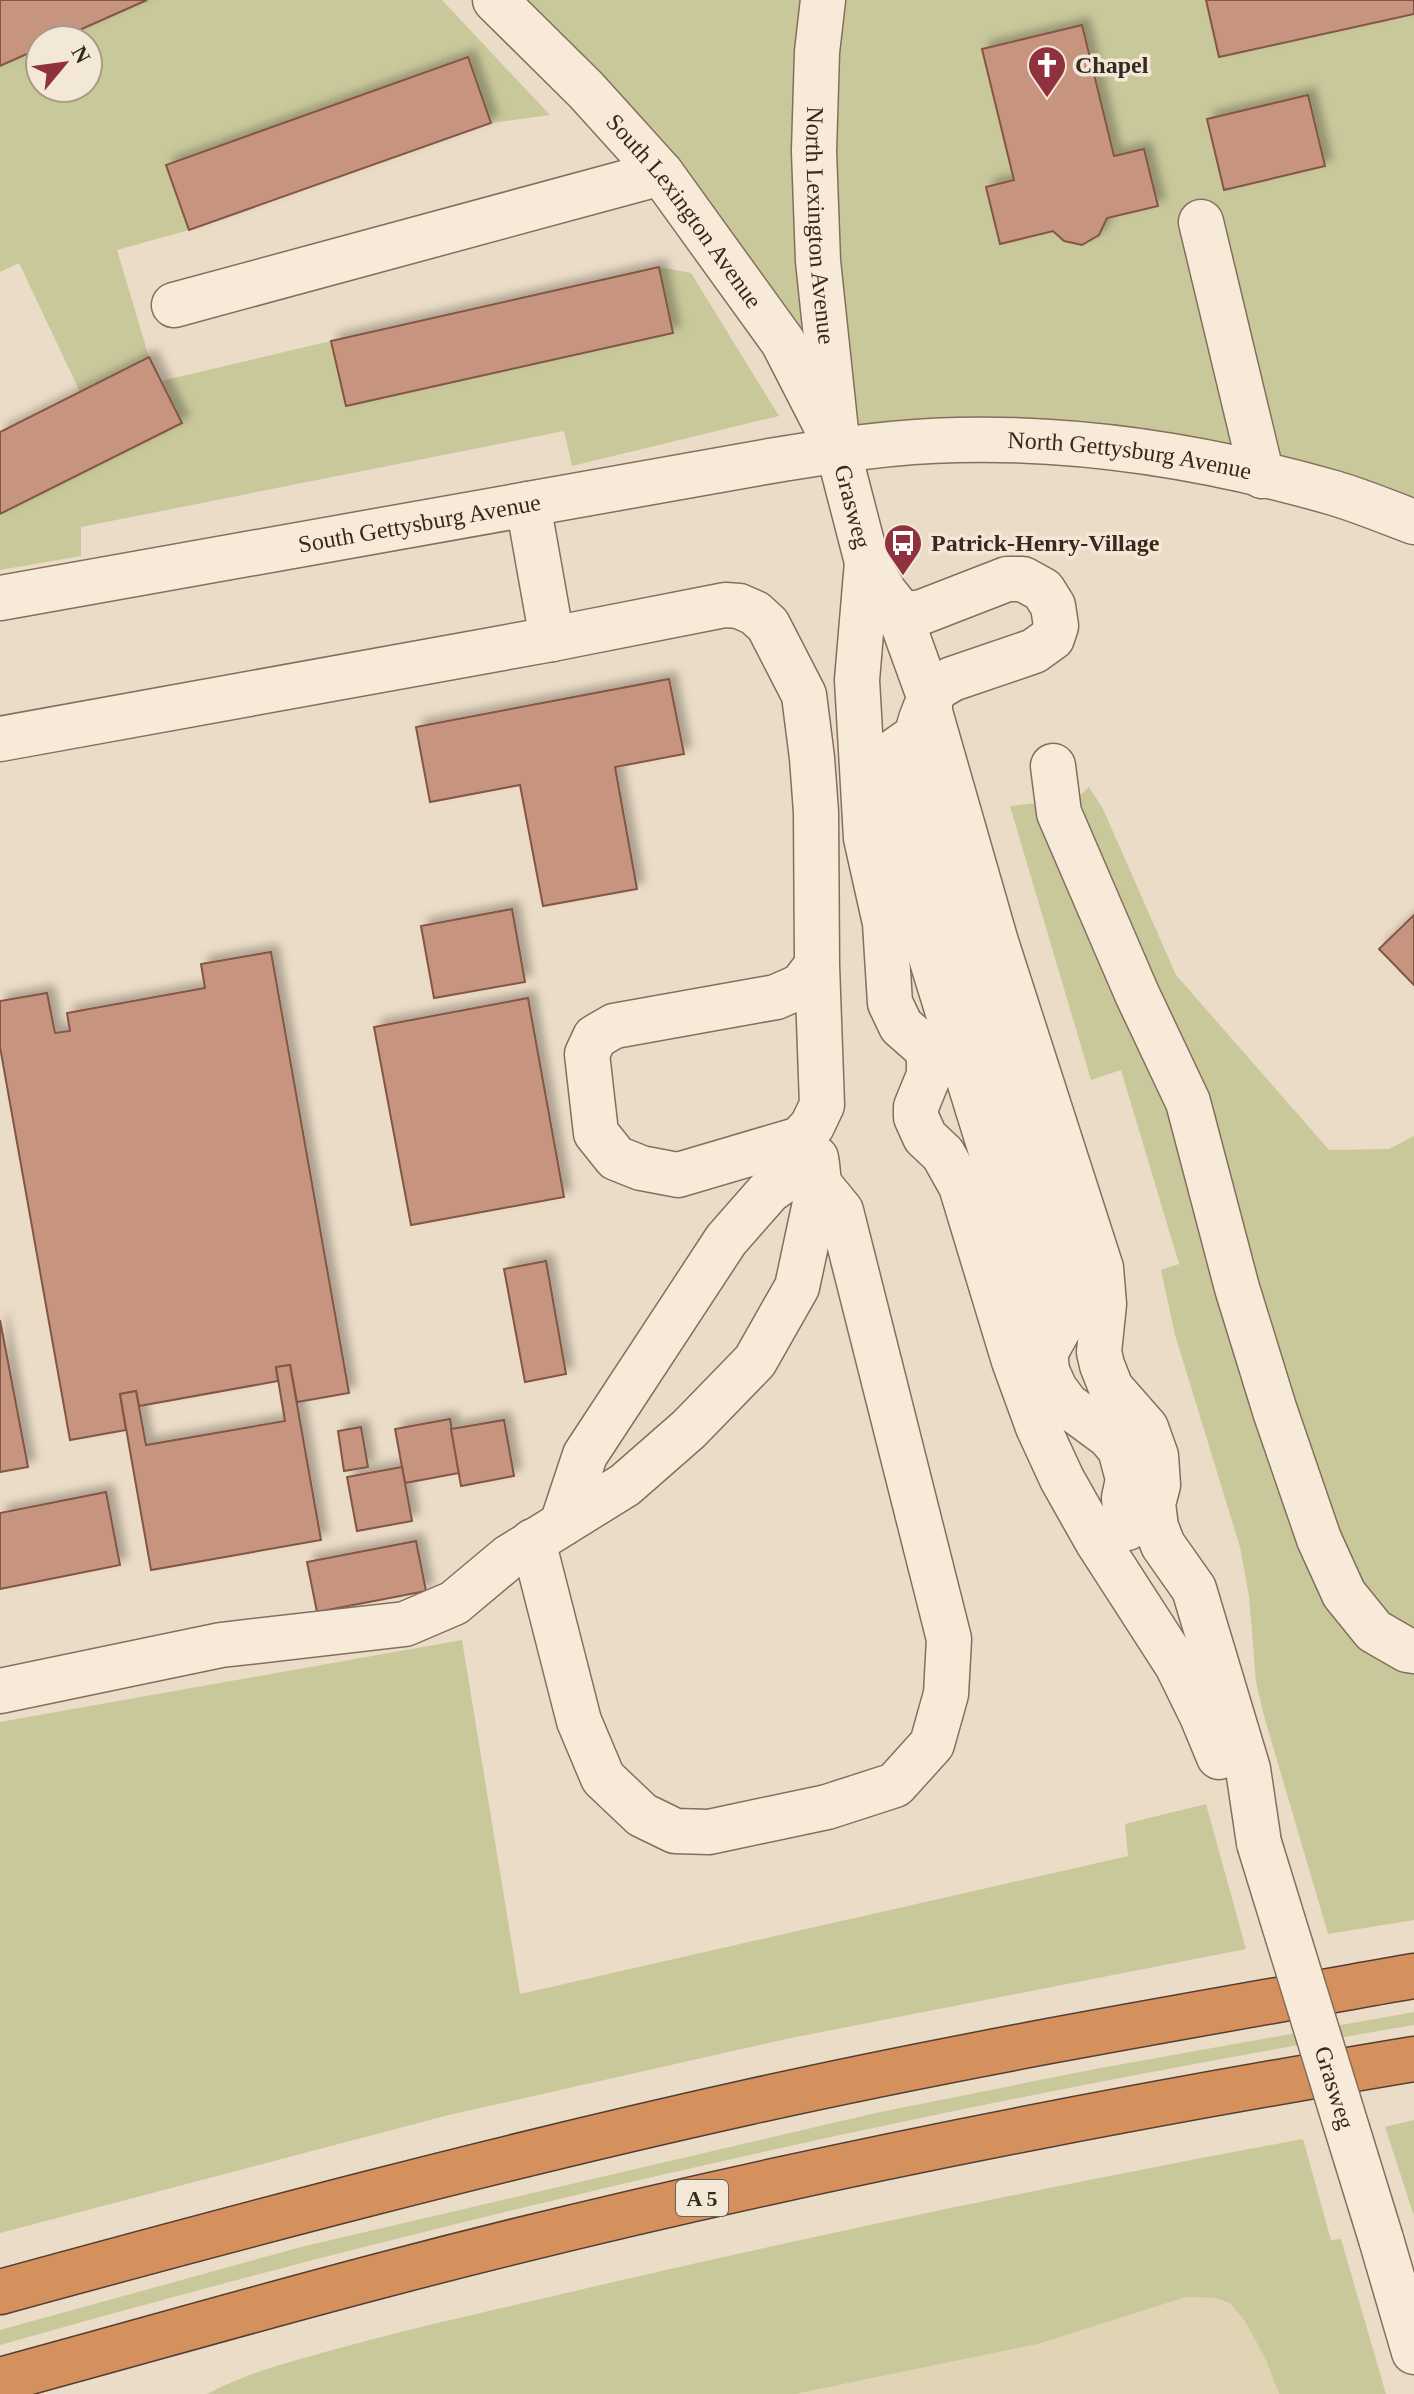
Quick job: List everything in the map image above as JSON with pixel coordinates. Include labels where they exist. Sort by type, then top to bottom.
[{"type":"highway","points":[[0,2292],[331,2202],[749,2102],[1097,2031],[1414,1976]]},
{"type":"highway","name":"A 5","points":[[0,2380],[389,2273],[719,2194],[1210,2093],[1414,2059]]},
{"type":"street","name":"South Lexington Avenue","points":[[495,0],[586,90],[661,173],[783,342],[838,450]]},
{"type":"street","name":"North Lexington Avenue","points":[[823,0],[817,52],[814,166],[818,261],[838,450]]},
{"type":"street","points":[[174,305],[661,173]]},
{"type":"street","points":[[1201,222],[1262,476]]},
{"type":"street","name":"North Gettysburg Avenue","points":[[838,450],[955,440],[1056,442],[1144,451],[1334,494],[1414,522]]},
{"type":"street","name":"South Gettysburg Avenue","points":[[0,598],[838,450]]},
{"type":"street","name":"Grasweg","points":[[838,450],[867,562]]},
{"type":"street","points":[[528,504],[552,639]]},
{"type":"street","points":[[867,562],[897,608],[923,718],[938,744],[996,942],[1101,1268],[1104,1304],[1099,1352],[1102,1365],[1111,1388],[1146,1428],[1156,1456],[1158,1485],[1153,1504],[1156,1527],[1163,1545],[1194,1589],[1248,1769],[1257,1832]]},
{"type":"street","points":[[867,562],[857,680],[866,838],[885,923],[890,1003],[901,1026],[926,1048],[929,1059],[929,1075],[916,1107],[916,1117],[925,1137],[943,1154],[961,1186],[1014,1361],[1038,1427],[1062,1479],[1097,1541],[1177,1665],[1226,1774],[1257,1832]]},
{"type":"street","points":[[897,608],[907,614],[922,612],[1007,579],[1023,579],[1043,590],[1053,606],[1056,626],[1052,638],[1034,651],[952,679],[937,688],[923,718],[913,758],[915,787],[1047,1219],[1071,1285],[1071,1307],[1045,1353],[1047,1371],[1067,1405],[1109,1436],[1120,1449],[1128,1479],[1124,1498],[1127,1527],[1133,1545],[1217,1667]]},
{"type":"street","points":[[0,1691],[221,1645],[405,1624],[454,1603],[509,1557],[625,1485],[689,1429],[755,1361],[797,1287],[822,1105],[816,812],[804,695],[768,625],[755,613],[739,606],[725,605],[552,639],[2,727]]},
{"type":"street","points":[[1053,766],[1059,813],[1137,994],[1188,1102],[1237,1288],[1319,1539],[1344,1594],[1374,1631],[1414,1651]]},
{"type":"street","points":[[816,1156],[769,1191],[726,1240],[585,1455],[548,1533],[579,1721],[603,1778],[642,1815],[675,1831],[709,1832],[827,1807],[895,1785],[932,1744],[946,1694],[949,1639],[841,1211],[816,1156],[800,1139],[678,1175],[641,1168],[616,1158],[596,1133],[587,1054],[595,1037],[614,1026],[776,997],[801,986],[817,965]]},
{"type":"street","name":"Grasweg","points":[[1257,1832],[1414,2352]]},
{"type":"shaded area","points":[[1186,2297],[1230,2302],[1245,2320],[1279,2394],[795,2394],[1038,2344]]},
{"type":"green space","points":[[147,0],[442,0],[550,115],[491,123],[468,58],[166,165],[189,230],[117,250],[149,357],[80,392],[19,263],[0,272],[0,66],[24,55],[24,104],[104,104],[104,24],[93,24]]},
{"type":"green space","points":[[495,0],[1414,0],[1414,522],[1243,472],[838,450],[783,342]]},
{"type":"green space","points":[[659,267],[691,273],[779,416],[572,466],[564,431],[81,527],[81,556],[0,570],[0,514],[182,423],[161,381],[331,341],[346,406]]},
{"type":"green space","points":[[1089,787],[1103,809],[1176,975],[1329,1150],[1389,1149],[1414,1136],[1414,1920],[1328,1934],[1264,1716],[1256,1682],[1249,1596],[1240,1547],[1175,1335],[1161,1270],[1179,1264],[1121,1070],[1091,1080],[1010,806],[1076,799]]},
{"type":"green space","points":[[462,1640],[520,1994],[1128,1856],[1125,1824],[1206,1804],[1246,1949],[791,2038],[445,2116],[0,2233],[0,1722]]},
{"type":"green space","points":[[1414,2012],[1414,2025],[1057,2090],[526,2207],[0,2345],[0,2330],[301,2247],[880,2112],[1095,2069]]},
{"type":"green space","points":[[1414,2120],[1414,2216],[1385,2127]]},
{"type":"green space","points":[[1303,2139],[1331,2240],[1341,2239],[1386,2394],[1279,2394],[1266,2360],[1245,2321],[1230,2303],[1216,2298],[1186,2297],[1038,2344],[795,2394],[207,2394],[284,2364],[475,2314],[932,2212]]},
{"type":"building","points":[[0,0],[147,0],[93,24],[24,24],[24,55],[0,66]]},
{"type":"building","points":[[1206,0],[1414,0],[1414,14],[1219,57]]},
{"type":"building","name":"Chapel","points":[[1082,25],[1114,156],[1144,149],[1158,206],[1107,218],[1099,235],[1082,245],[1064,241],[1053,231],[1000,244],[986,187],[1014,180],[982,49]]},
{"type":"building","points":[[468,57],[491,123],[189,230],[166,165]]},
{"type":"building","points":[[1308,95],[1325,166],[1224,190],[1207,119]]},
{"type":"building","points":[[659,267],[673,333],[346,406],[331,341]]},
{"type":"building","points":[[149,357],[182,423],[0,514],[0,432]]},
{"type":"building","points":[[669,679],[684,754],[615,767],[637,889],[543,906],[520,785],[430,802],[416,727]]},
{"type":"building","points":[[512,909],[525,982],[434,998],[421,926]]},
{"type":"building","points":[[1414,915],[1414,985],[1379,949]]},
{"type":"building","points":[[271,952],[349,1393],[297,1402],[290,1365],[276,1367],[278,1381],[139,1406],[136,1391],[120,1394],[126,1430],[70,1440],[0,1047],[0,1001],[47,993],[55,1033],[70,1031],[67,1013],[205,988],[201,964]]},
{"type":"building","points":[[528,998],[564,1197],[411,1225],[374,1027]]},
{"type":"building","points":[[546,1261],[566,1374],[525,1382],[504,1269]]},
{"type":"building","points":[[0,1320],[28,1467],[0,1472]]},
{"type":"building","points":[[290,1365],[321,1540],[151,1570],[120,1394],[136,1391],[146,1445],[285,1421],[276,1367]]},
{"type":"building","points":[[450,1419],[459,1473],[405,1483],[395,1429]]},
{"type":"building","points":[[504,1420],[514,1476],[461,1486],[451,1429]]},
{"type":"building","points":[[361,1427],[368,1467],[344,1471],[338,1431]]},
{"type":"building","points":[[402,1467],[412,1521],[357,1531],[347,1477]]},
{"type":"building","points":[[106,1492],[120,1565],[0,1589],[0,1513]]},
{"type":"building","points":[[416,1541],[426,1591],[317,1612],[307,1562]]},
{"type":"place","name":"Chapel","points":[[1047,99]]},
{"type":"place","name":"Patrick-Henry-Village","points":[[903,577]]}]
